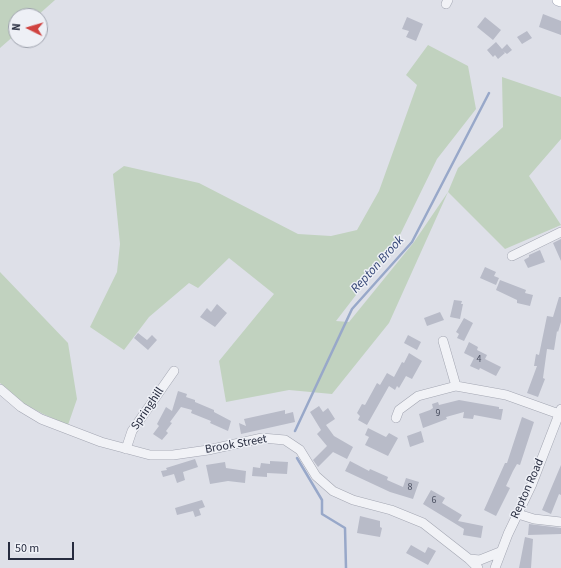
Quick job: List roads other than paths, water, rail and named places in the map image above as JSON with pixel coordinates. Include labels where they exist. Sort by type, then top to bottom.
[{"type":"street","points":[[512,256],[561,232]]},
{"type":"street","points":[[443,341],[456,386]]},
{"type":"street","name":"Springhill","points":[[126,449],[132,431],[174,371]]},
{"type":"street","points":[[396,418],[399,410],[418,396],[456,386],[506,395],[560,411]]},
{"type":"street","name":"Brook Street","points":[[0,389],[21,407],[41,419],[67,430],[126,449],[160,456],[208,450],[262,438],[285,440],[300,450],[316,476],[333,491],[353,500],[391,510],[423,523],[470,559],[478,568]]},
{"type":"street","name":"Repton Road","points":[[495,568],[500,552],[518,514],[560,411]]},
{"type":"street","points":[[518,514],[534,519],[561,522]]},
{"type":"street","points":[[470,559],[480,560],[500,552]]},
{"type":"waterway","name":"Repton Brook","points":[[295,431],[352,309],[412,242],[489,93]]},
{"type":"waterway","name":"Repton Brook","points":[[297,458],[322,500],[322,514],[345,528],[346,568]]}]
